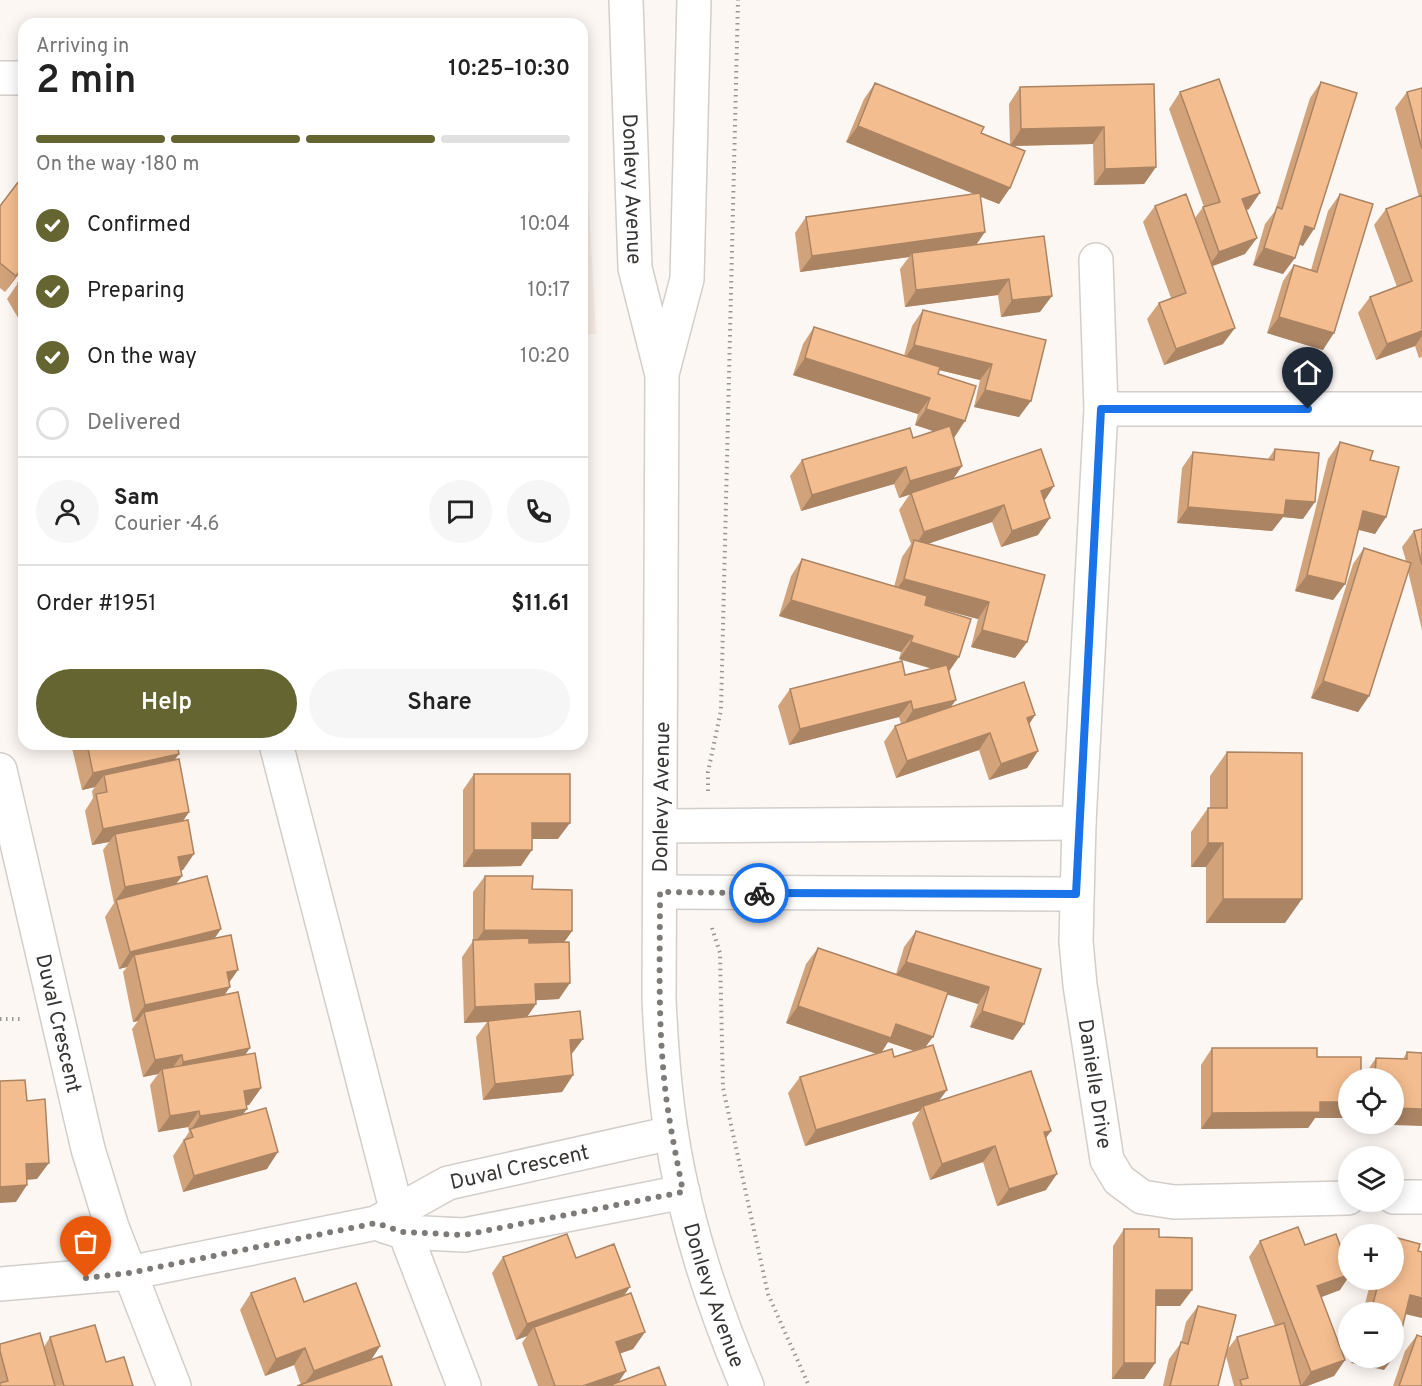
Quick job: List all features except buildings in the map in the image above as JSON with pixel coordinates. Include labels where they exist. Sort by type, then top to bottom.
[{"type":"street","name":"Donlevy Avenue","points":[[626,0],[635,268],[662,375],[659,999],[663,1067],[671,1133],[683,1192],[708,1283],[747,1386]]},
{"type":"street","name":"Donlevy Avenue","points":[[662,375],[687,279],[694,0]]},
{"type":"street","points":[[0,78],[18,78]]},
{"type":"street","name":"Danielle Drive","points":[[1096,260],[1101,409],[1076,894],[1076,941],[1080,985],[1107,1160],[1119,1180],[1142,1197],[1174,1202],[1338,1198]]},
{"type":"street","points":[[1101,409],[1422,409]]},
{"type":"street","points":[[277,750],[392,1222],[464,1386]]},
{"type":"street","name":"Duval Crescent","points":[[0,770],[88,1149],[103,1201],[129,1273],[174,1386]]},
{"type":"street","points":[[661,826],[1080,823]]},
{"type":"street","points":[[660,892],[1076,894]]},
{"type":"street","name":"Duval Crescent","points":[[392,1222],[447,1183],[671,1133]]},
{"type":"street","name":"Duval Crescent","points":[[129,1273],[392,1222],[464,1235],[683,1192]]},
{"type":"street","points":[[1404,1197],[1422,1197]]},
{"type":"street","points":[[0,1284],[129,1273]]},
{"type":"path","points":[[708,826],[708,772],[721,710],[738,0]]},
{"type":"path","points":[[710,892],[712,932],[720,953],[723,1088],[768,1294],[809,1386]]},
{"type":"path","points":[[0,1019],[24,1019]]},
{"type":"shaded area","points":[[588,187],[596,334],[588,334]]},
{"type":"way so far","points":[[86,1278],[129,1273],[376,1223],[403,1232],[464,1235],[683,1192],[671,1133],[663,1067],[659,999],[660,892],[759,893]]},
{"type":"route","points":[[759,893],[1076,894],[1101,409],[1308,409]]}]
